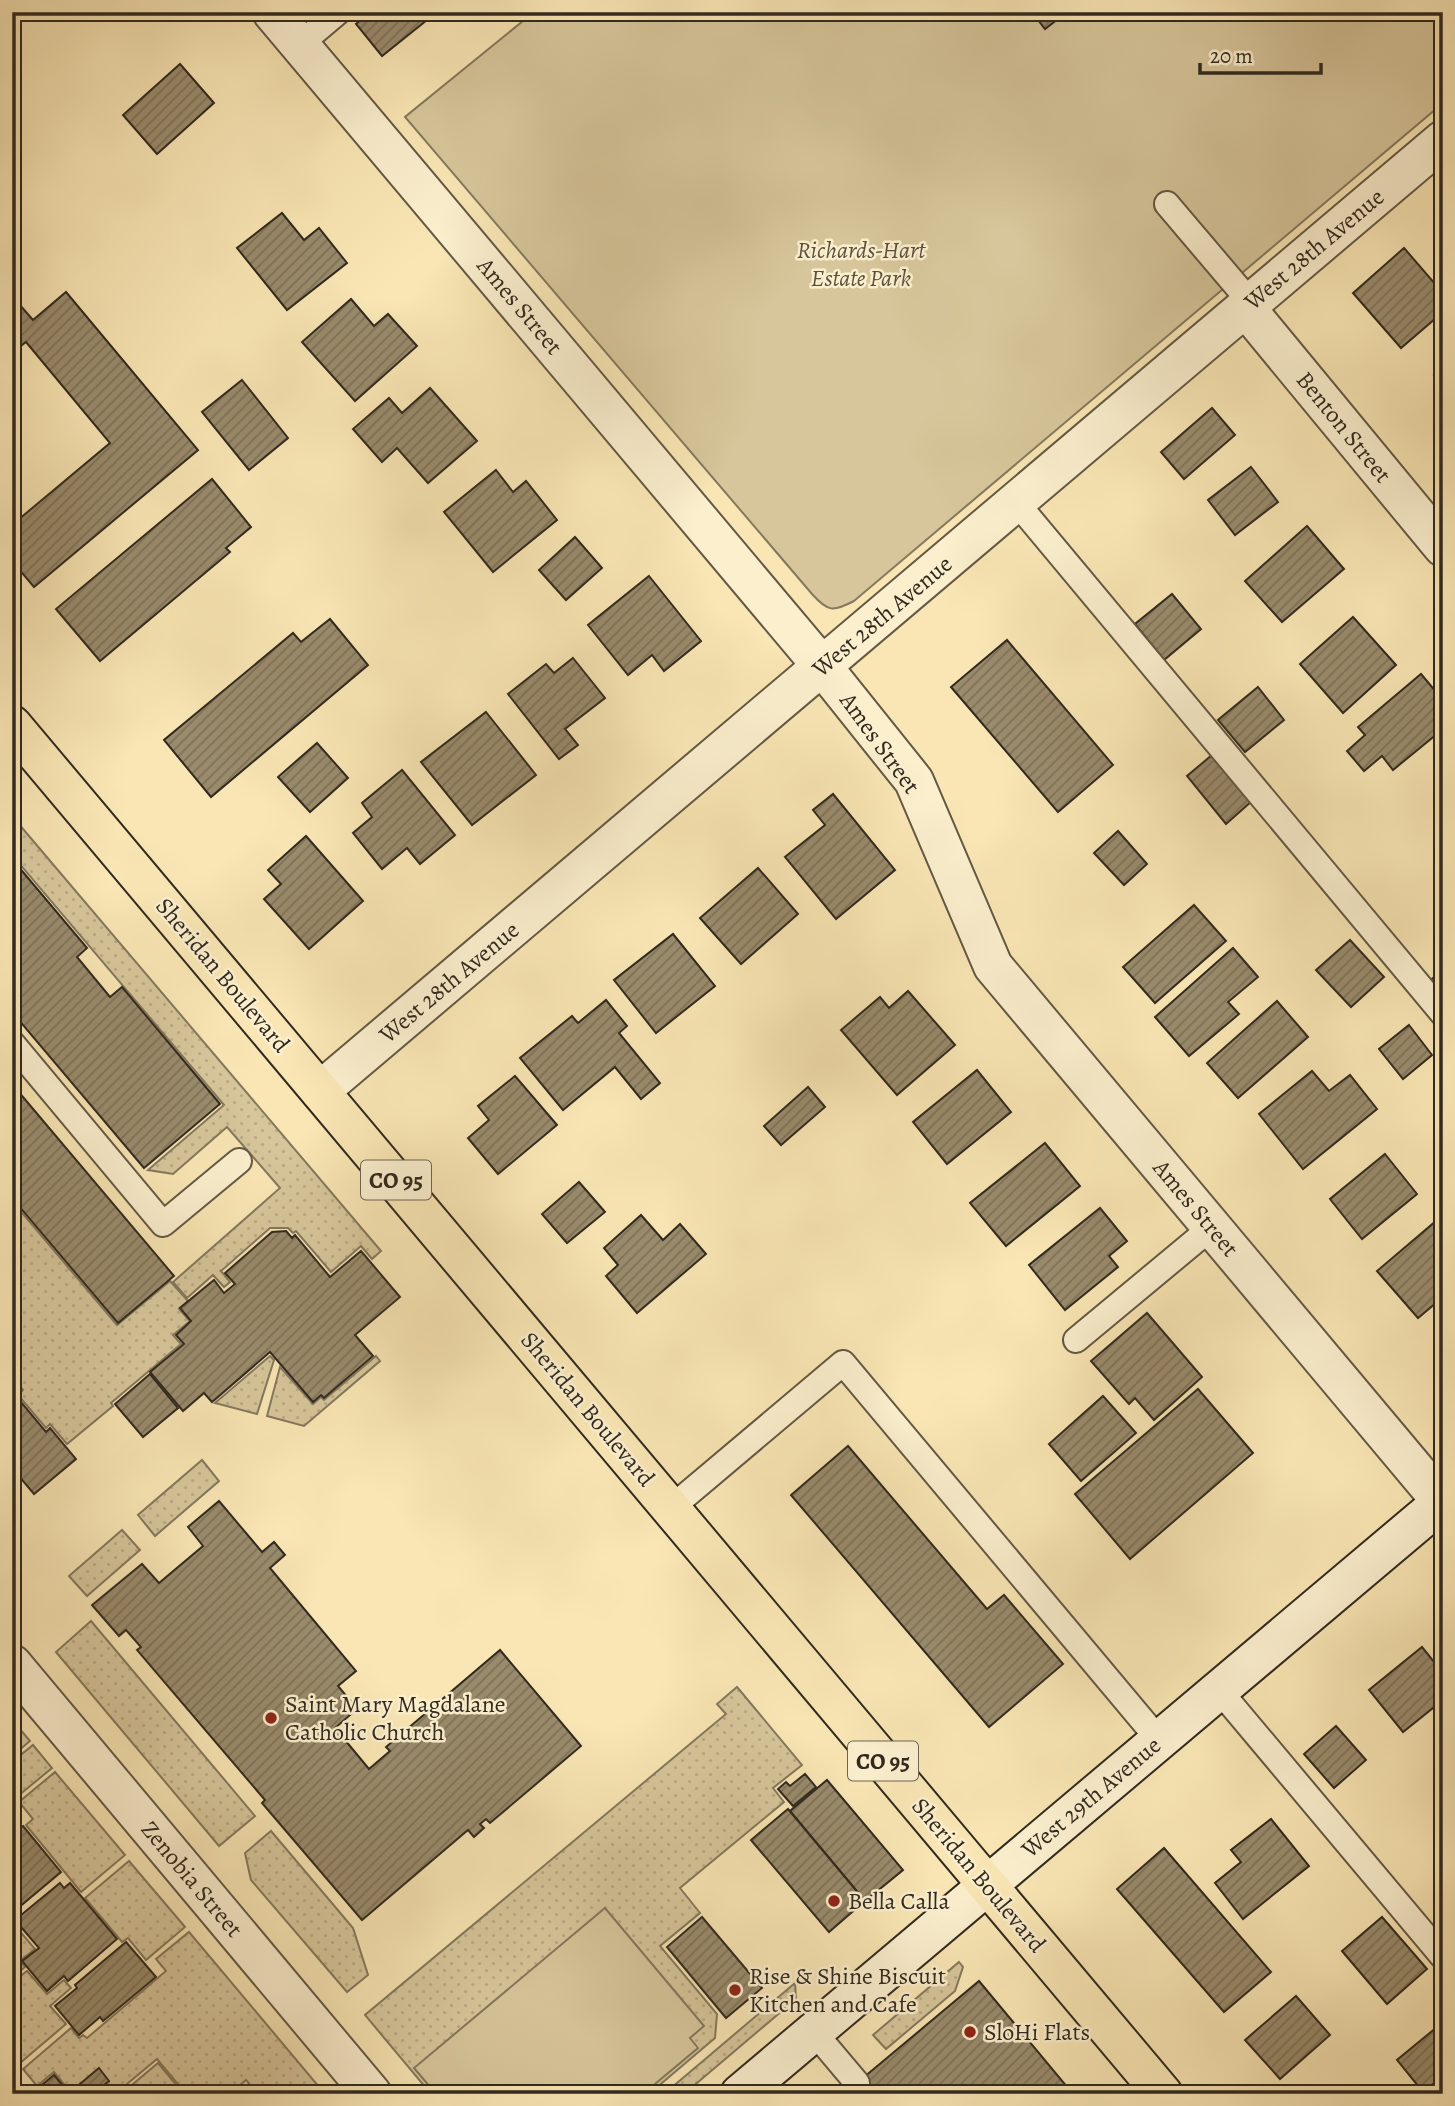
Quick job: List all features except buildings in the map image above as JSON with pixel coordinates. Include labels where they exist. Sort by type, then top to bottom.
[{"type":"main road","name":"Sheridan Boulevard","points":[[12,725],[1163,2094]]},
{"type":"street","name":"Ames Street","points":[[272,12],[822,666],[914,781],[993,967],[1442,1502]]},
{"type":"street","name":"West 28th Avenue","points":[[320,1091],[1443,140]]},
{"type":"street","name":"Benton Street","points":[[1248,305],[1443,547]]},
{"type":"street","name":"West 29th Avenue","points":[[757,2089],[814,2032],[1442,1502]]},
{"type":"street","name":"Zenobia Street","points":[[12,1664],[372,2094]]},
{"type":"lane","points":[[299,45],[338,12]]},
{"type":"lane","points":[[1167,204],[1248,305]]},
{"type":"lane","points":[[1016,502],[1443,1014]]},
{"type":"lane","points":[[12,1043],[163,1224],[239,1161]]},
{"type":"lane","points":[[1076,1340],[1212,1227]]},
{"type":"lane","points":[[671,1508],[843,1363],[1159,1740]]},
{"type":"lane","points":[[1219,1690],[1443,1957]]},
{"type":"lane","points":[[814,2032],[857,2083]]},
{"type":"green space","name":"Richards-Hart Estate Park","points":[[534,12],[1443,12],[1443,103],[854,601],[831,608],[822,604],[812,594],[405,117]]},
{"type":"green space","points":[[12,816],[381,1251],[372,1259],[361,1246],[331,1272],[296,1231],[293,1233],[288,1228],[270,1228],[221,1271],[230,1282],[224,1287],[213,1275],[187,1298],[173,1282],[280,1188],[227,1127],[173,1174],[148,1170],[224,1105],[12,855]]},
{"type":"green space","points":[[12,1201],[117,1325],[170,1281],[188,1301],[179,1309],[190,1321],[173,1335],[181,1344],[67,1444],[50,1424],[46,1428],[18,1395],[23,1390],[12,1377]]},
{"type":"green space","points":[[270,1356],[274,1360],[257,1414],[215,1403]]},
{"type":"green space","points":[[376,1356],[380,1361],[304,1426],[267,1416],[280,1367],[313,1404],[321,1397],[324,1400]]},
{"type":"green space","points":[[202,1460],[219,1481],[155,1536],[138,1515]]},
{"type":"green space","points":[[122,1530],[140,1550],[87,1596],[69,1576]]},
{"type":"green space","points":[[91,1621],[255,1816],[219,1846],[56,1652]]},
{"type":"green space","points":[[737,1687],[802,1765],[773,1788],[784,1802],[680,1888],[700,1913],[660,1946],[717,2014],[715,2038],[649,2094],[431,2094],[365,2015],[726,1714],[717,1704]]},
{"type":"green space","points":[[12,1720],[30,1741],[12,1756]]},
{"type":"green space","points":[[33,1745],[52,1768],[12,1801],[12,1762]]},
{"type":"green space","points":[[55,1772],[125,1855],[81,1892],[26,1825],[33,1819],[19,1802]]},
{"type":"green space","points":[[271,1831],[353,1928],[368,1975],[347,1992],[251,1880],[245,1853]]},
{"type":"green space","points":[[129,1861],[185,1927],[146,1960],[128,1938],[122,1942],[85,1898]]},
{"type":"green space","points":[[605,1908],[704,2026],[690,2038],[698,2048],[643,2094],[436,2094],[414,2068]]},
{"type":"green space","points":[[12,1922],[35,1949],[20,1961],[25,1967],[12,1978]]},
{"type":"green space","points":[[189,1932],[325,2094],[257,2094],[246,2080],[232,2092],[228,2087],[220,2094],[186,2094],[157,2059],[115,2094],[72,2094],[54,2072],[37,2086],[23,2069],[71,2028],[79,2038],[83,2035],[87,2038],[166,1971],[156,1959]]},
{"type":"green space","points":[[959,1962],[963,1967],[955,1991],[886,2049],[873,2035]]},
{"type":"green space","points":[[27,1971],[47,1994],[64,1980],[71,1988],[50,2006],[66,2024],[20,2063],[12,2054],[12,1983]]},
{"type":"green space","points":[[795,1983],[796,1999],[684,2094],[664,2094]]},
{"type":"green space","points":[[158,2063],[184,2094],[121,2094]]},
{"type":"place","name":"Saint Mary Magdalane Catholic Church","points":[[271,1718]]},
{"type":"place","name":"Bella Calla","points":[[834,1901]]},
{"type":"place","name":"Rise & Shine Biscuit Kitchen and Cafe","points":[[735,1990]]},
{"type":"place","name":"SloHi Flats","points":[[970,2032]]}]
